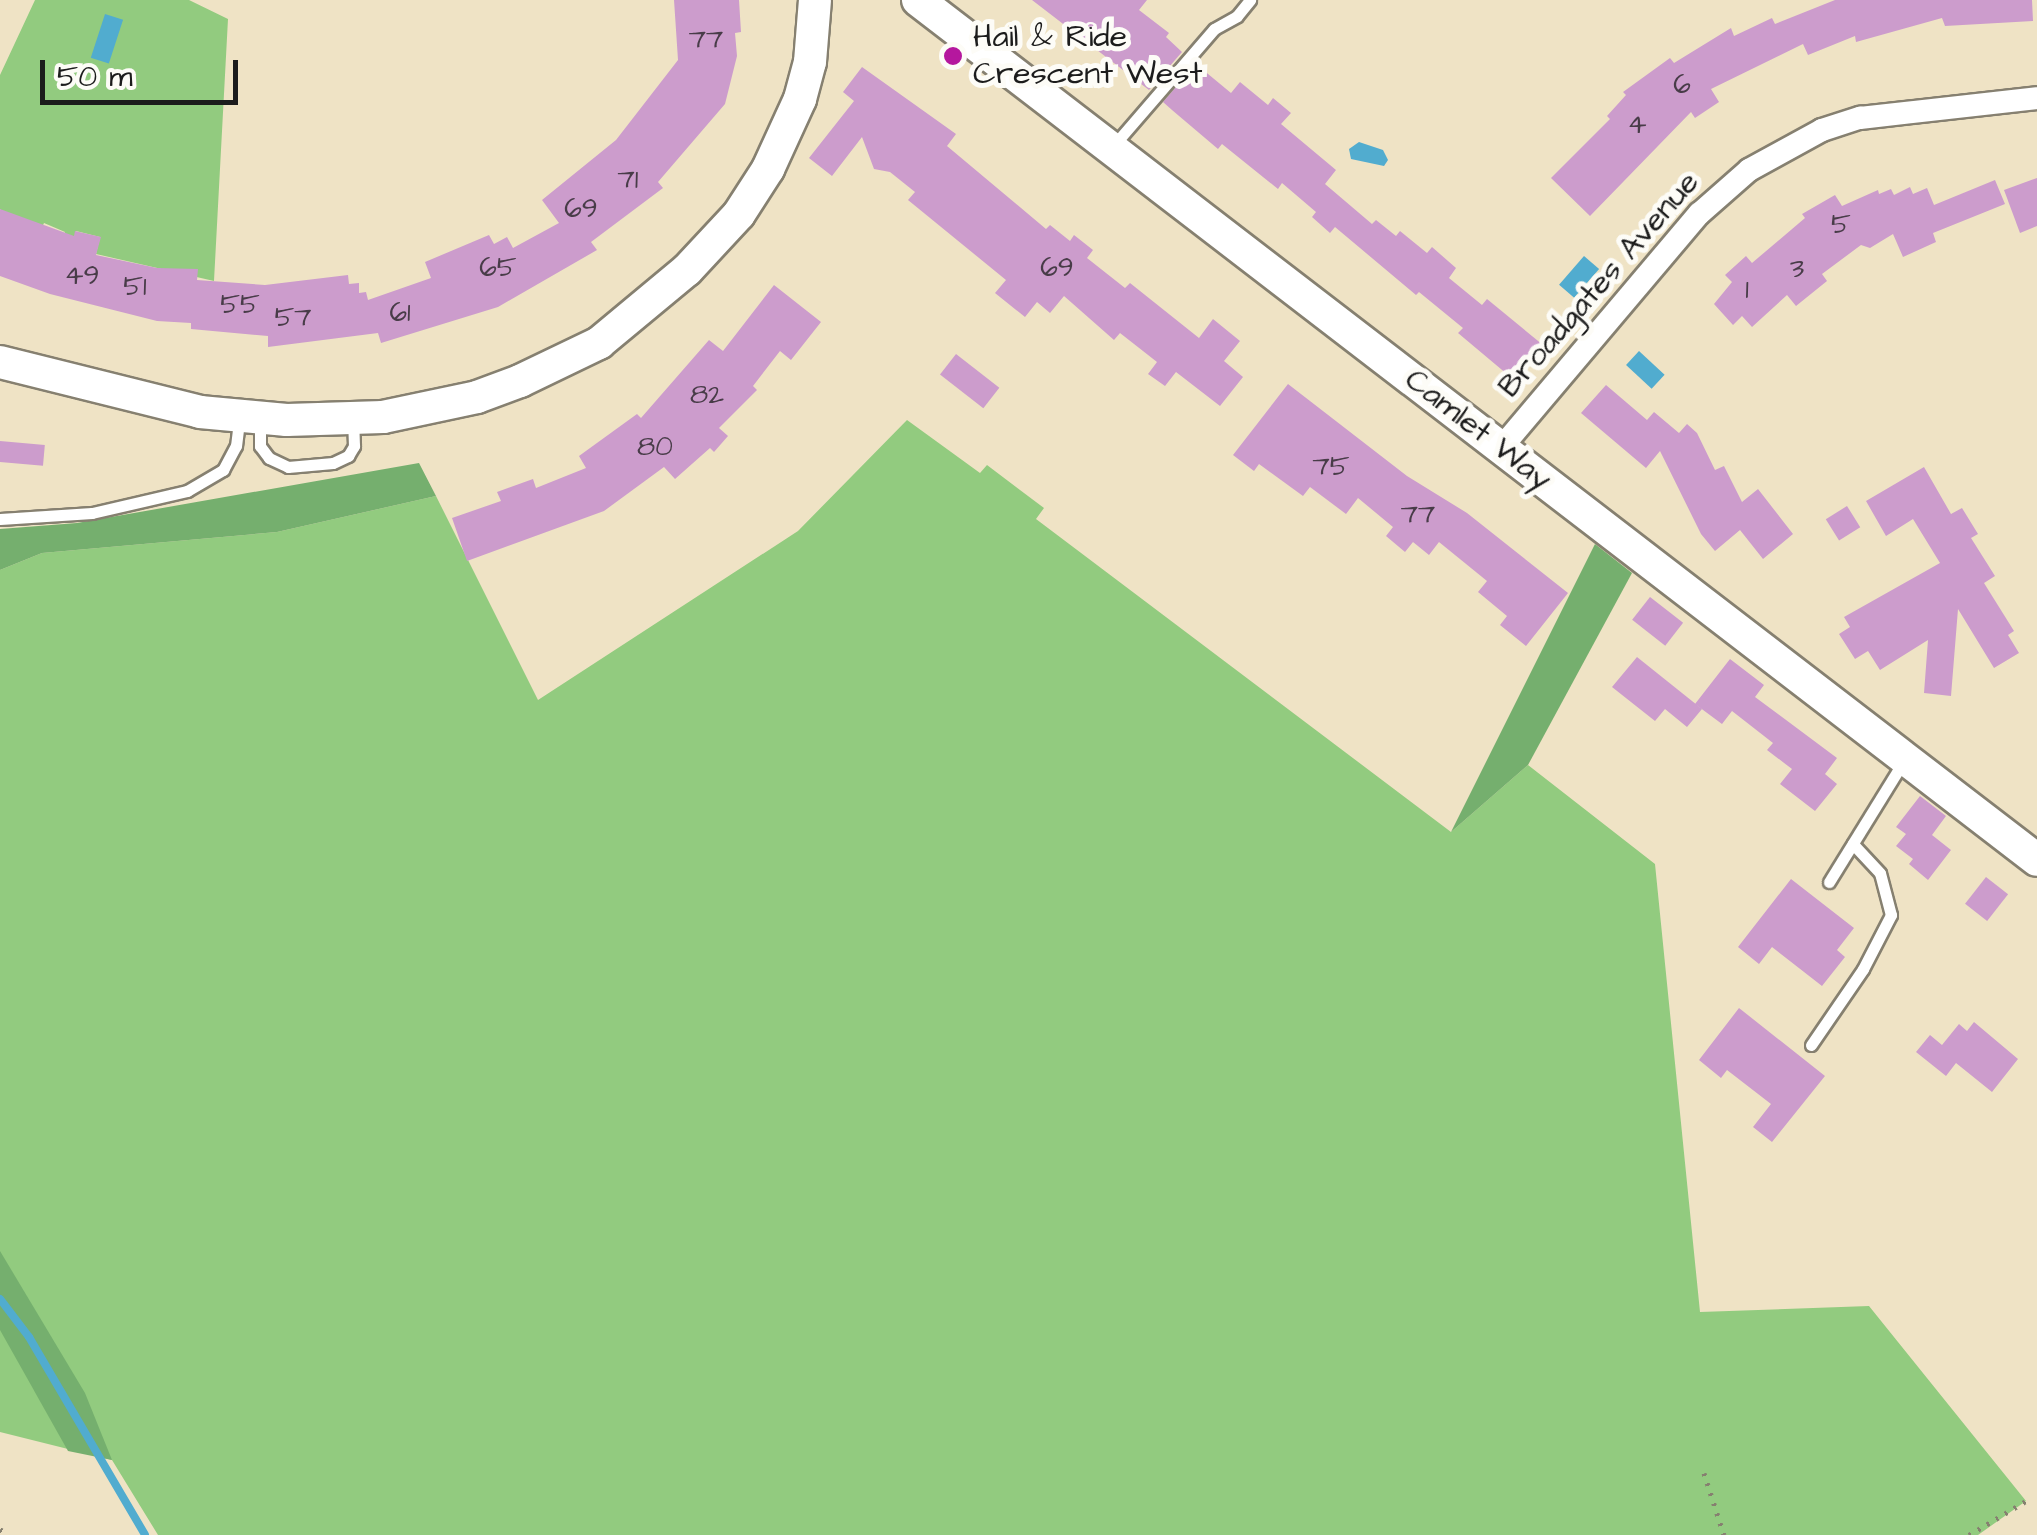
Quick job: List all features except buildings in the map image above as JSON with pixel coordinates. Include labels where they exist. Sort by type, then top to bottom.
[{"type":"street","points":[[0,362],[143,400],[249,417],[352,419],[434,408],[520,382],[599,343],[686,270],[739,214],[787,132],[810,62],[816,0]]},
{"type":"street","name":"Camlet Way","points":[[918,0],[2037,860]]},
{"type":"street","name":"Broadgates Avenue","points":[[1501,448],[1699,214],[1749,170],[1822,130],[1860,118],[2037,98]]},
{"type":"lane","points":[[1112,148],[1214,29],[1237,16],[1250,0]]},
{"type":"lane","points":[[249,417],[269,458],[288,467],[334,463],[348,456],[354,446],[352,419]]},
{"type":"lane","points":[[0,519],[92,512],[187,491],[223,470],[249,417]]},
{"type":"lane","points":[[1829,882],[1905,758]]},
{"type":"lane","points":[[1811,1045],[1862,969],[1891,915],[1880,873],[1853,844]]},
{"type":"path","points":[[1704,1473],[1724,1535]]},
{"type":"path","points":[[1969,1535],[2026,1501]]},
{"type":"path","points":[[0,1529],[8,1535]]},
{"type":"green space","points":[[35,0],[189,0],[228,19],[214,281],[96,254],[100,237],[76,231],[71,252],[59,248],[65,232],[44,223],[35,243],[0,209],[0,75]]},
{"type":"green space","points":[[907,420],[980,473],[987,465],[1044,508],[1036,519],[1451,832],[1528,765],[1655,864],[1700,1312],[1869,1306],[2026,1501],[1978,1535],[158,1535],[112,1460],[0,1432],[0,570],[42,553],[277,532],[436,496],[538,700],[798,531]]},
{"type":"green space","points":[[419,463],[436,496],[277,532],[42,553],[0,570],[0,529],[77,523]]},
{"type":"green space","points":[[1595,544],[1632,573],[1528,765],[1451,832]]},
{"type":"green space","points":[[0,1251],[85,1393],[112,1460],[68,1451],[0,1330]]},
{"type":"water","points":[[105,14],[123,20],[109,64],[91,58]]},
{"type":"water","points":[[1359,142],[1383,150],[1388,160],[1384,166],[1351,159],[1349,149]]},
{"type":"water","points":[[1584,256],[1599,269],[1574,298],[1559,285]]},
{"type":"water","points":[[1639,351],[1665,375],[1652,389],[1626,365]]},
{"type":"waterway","points":[[0,1299],[29,1337],[145,1535]]},
{"type":"place","name":"Hail & Ride Crescent West","points":[[953,56]]}]
